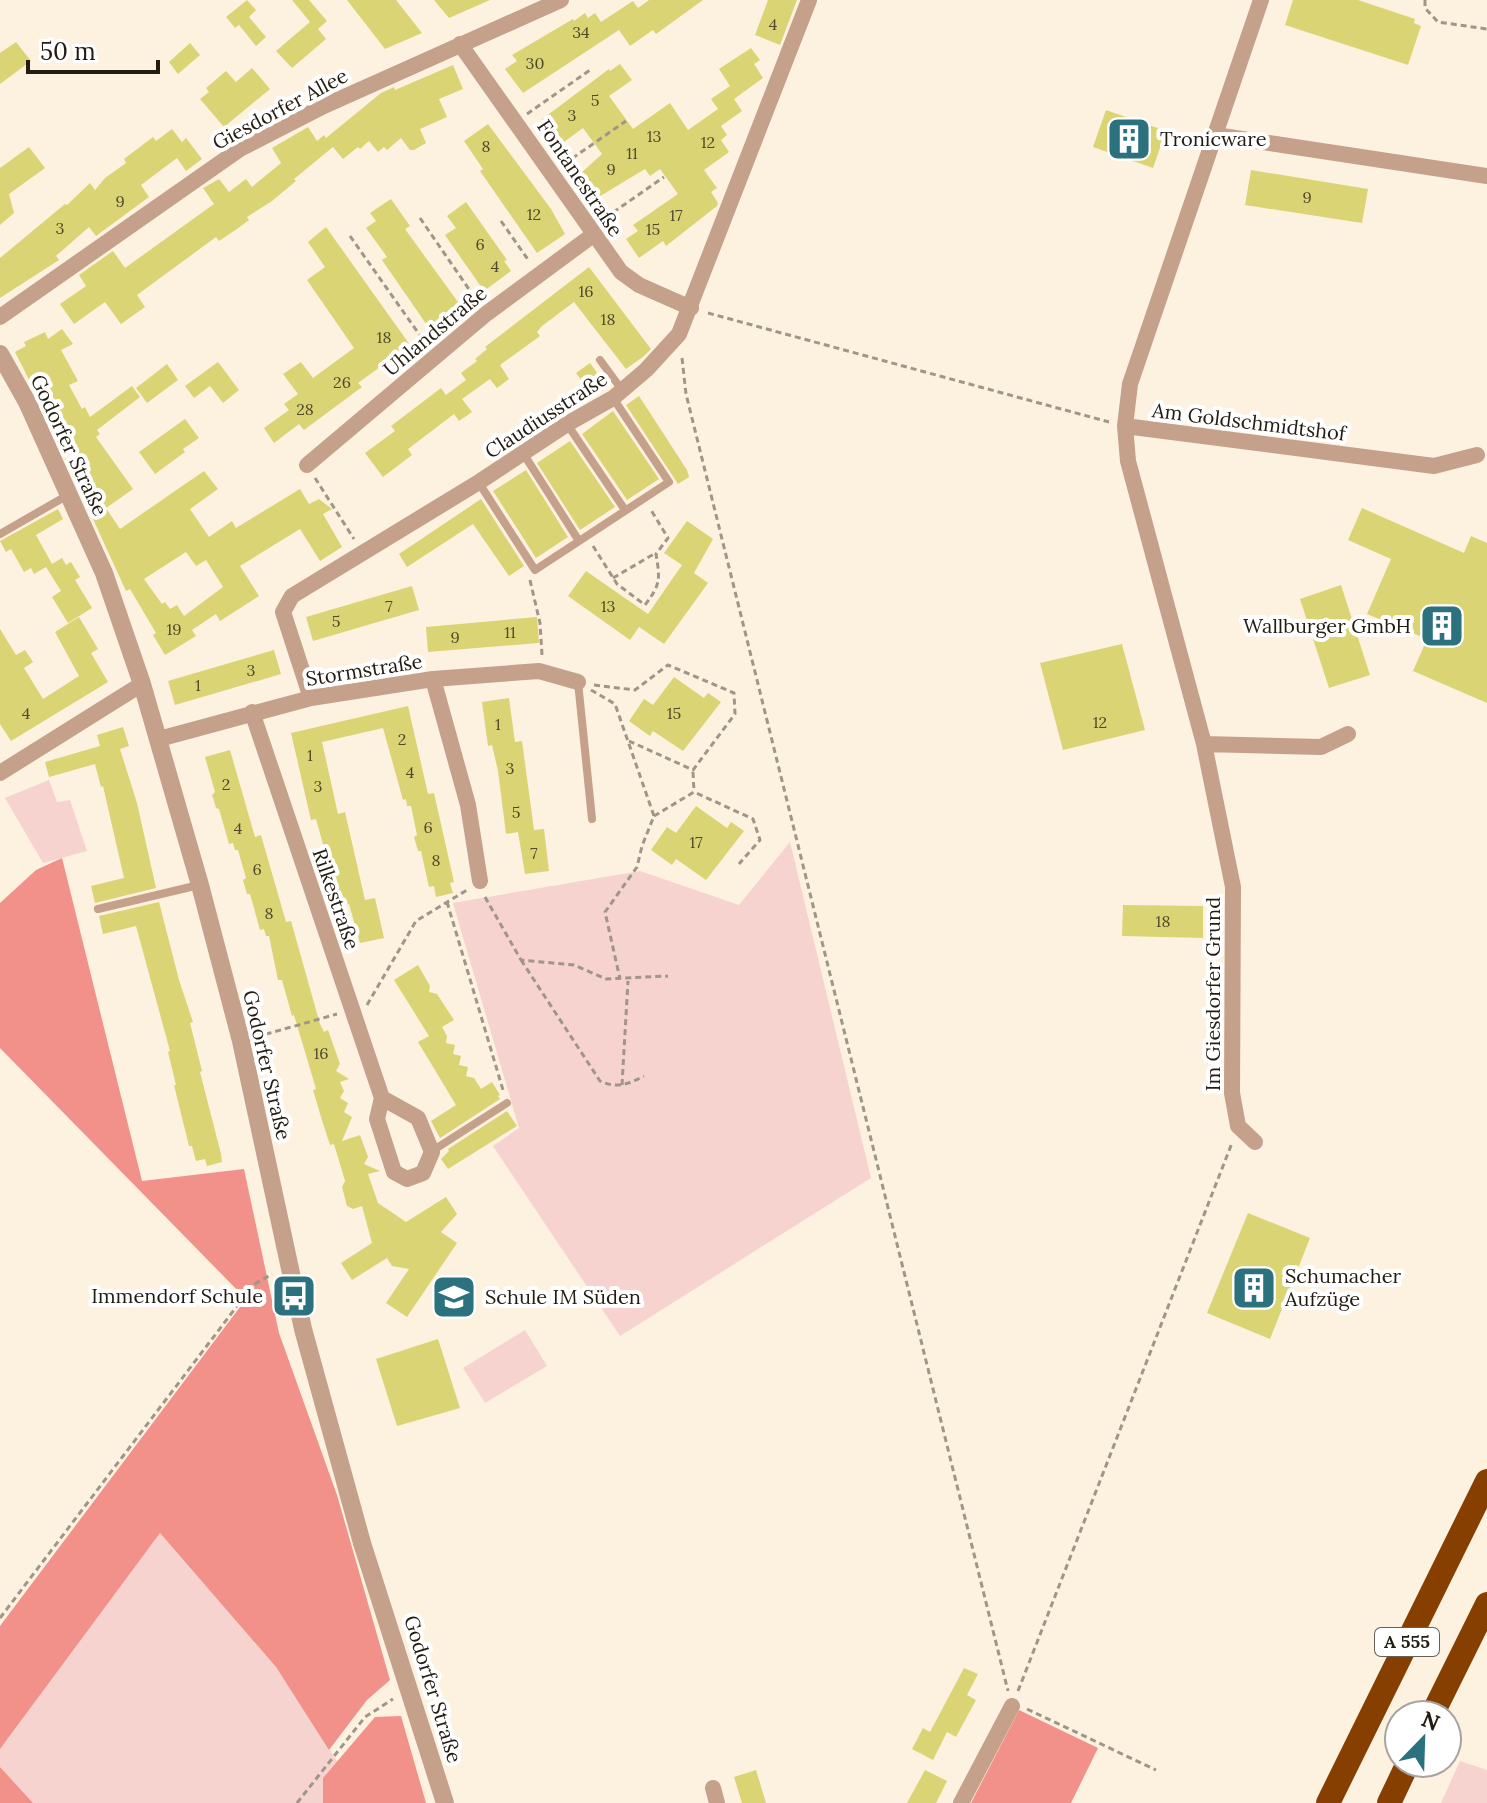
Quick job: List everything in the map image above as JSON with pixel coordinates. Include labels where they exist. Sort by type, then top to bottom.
[{"type":"highway","name":"A 555","points":[[1328,1803],[1487,1481]]},
{"type":"highway","name":"A 555","points":[[1440,1699],[1487,1604]]},
{"type":"highway","points":[[1389,1803],[1400,1779]]},
{"type":"street","name":"Giesdorfer Allee","points":[[0,317],[240,149],[324,106],[561,0]]},
{"type":"street","name":"Claudiusstraße","points":[[311,698],[283,612],[292,596],[618,394],[646,370],[679,334],[809,0]]},
{"type":"street","name":"Am Goldschmidtshof","points":[[1261,0],[1130,384],[1125,426],[1434,466],[1477,455]]},
{"type":"street","name":"Fontanestraße","points":[[460,44],[621,272],[639,285],[691,308]]},
{"type":"street","points":[[1216,135],[1487,176]]},
{"type":"street","name":"Uhlandstraße","points":[[307,465],[486,314],[591,232]]},
{"type":"street","name":"Godorfer Straße","points":[[0,354],[27,402],[109,587],[159,739],[241,1041],[294,1296],[362,1543],[445,1803]]},
{"type":"street","name":"Im Giesdorfer Grund","points":[[1125,426],[1128,461],[1204,744],[1233,887],[1232,1093],[1238,1126]]},
{"type":"street","name":"Stormstraße","points":[[159,739],[311,698],[433,679],[543,672],[578,682]]},
{"type":"street","points":[[433,679],[468,805],[480,882]]},
{"type":"street","points":[[0,773],[142,684]]},
{"type":"street","name":"Rilkestraße","points":[[252,712],[382,1098],[377,1119],[394,1172],[407,1179],[423,1173],[432,1152]]},
{"type":"street","points":[[1204,744],[1321,747],[1348,734]]},
{"type":"street","points":[[382,1098],[418,1118],[432,1152]]},
{"type":"street","points":[[1238,1126],[1255,1142]]},
{"type":"street","points":[[961,1803],[1012,1706]]},
{"type":"lane","points":[[479,482],[535,570],[669,482],[600,360]]},
{"type":"lane","points":[[567,424],[625,510]]},
{"type":"lane","points":[[523,453],[582,538]]},
{"type":"lane","points":[[0,534],[69,495]]},
{"type":"lane","points":[[578,682],[592,819]]},
{"type":"lane","points":[[98,909],[200,885]]},
{"type":"lane","points":[[432,1152],[507,1103]]},
{"type":"path","points":[[1425,0],[1425,8],[1438,22],[1487,29]]},
{"type":"path","points":[[517,121],[590,70]]},
{"type":"path","points":[[551,173],[626,121]]},
{"type":"path","points":[[591,232],[664,177]]},
{"type":"path","points":[[420,218],[486,314]]},
{"type":"path","points":[[501,221],[538,274]]},
{"type":"path","points":[[350,236],[435,357]]},
{"type":"path","points":[[691,308],[1125,426]]},
{"type":"path","points":[[679,334],[686,394],[1012,1706]]},
{"type":"path","points":[[307,465],[363,552]]},
{"type":"path","points":[[613,578],[656,554],[668,538],[643,499]]},
{"type":"path","points":[[582,538],[617,584],[645,605],[657,589],[656,554]]},
{"type":"path","points":[[535,570],[530,583],[540,623],[543,672]]},
{"type":"path","points":[[578,682],[635,690],[668,665],[734,693],[735,714],[693,770],[694,792]]},
{"type":"path","points":[[578,682],[615,704],[654,816]]},
{"type":"path","points":[[627,740],[693,770]]},
{"type":"path","points":[[620,979],[605,912],[637,867],[654,816],[694,792]]},
{"type":"path","points":[[694,792],[753,819],[760,840],[739,864]]},
{"type":"path","points":[[241,1041],[367,1005],[416,921],[480,882],[486,902],[600,1081],[608,1085],[622,1085],[644,1076]]},
{"type":"path","points":[[447,902],[507,1103]]},
{"type":"path","points":[[521,960],[581,967],[606,979],[668,976]]},
{"type":"path","points":[[622,1085],[628,979]]},
{"type":"path","points":[[1012,1706],[1238,1126]]},
{"type":"path","points":[[0,1618],[253,1285],[272,1274]]},
{"type":"path","points":[[297,1803],[365,1717],[380,1705],[411,1691]]},
{"type":"path","points":[[1012,1706],[1022,1706],[1156,1770]]},
{"type":"shaded area","points":[[49,780],[57,802],[70,800],[87,851],[43,863],[5,798]]},
{"type":"shaded area","points":[[790,842],[871,1178],[620,1336],[493,1146],[519,1128],[453,903],[640,871],[739,905]]},
{"type":"shaded area","points":[[62,858],[142,1181],[244,1169],[279,1333],[337,1495],[390,1680],[367,1700],[329,1750],[276,1667],[160,1533],[0,1749],[0,1626],[246,1299],[0,1048],[0,903],[36,870]]},
{"type":"shaded area","points":[[525,1330],[547,1366],[485,1403],[463,1368]]},
{"type":"shaded area","points":[[160,1533],[276,1667],[337,1761],[323,1778],[323,1803],[33,1803],[0,1767],[0,1749]]},
{"type":"shaded area","points":[[1019,1710],[1098,1748],[1071,1803],[971,1803]]},
{"type":"shaded area","points":[[401,1716],[426,1803],[323,1803],[323,1778],[375,1717]]},
{"type":"shaded area","points":[[1463,1762],[1487,1770],[1487,1803],[1441,1803],[1452,1779],[1463,1779]]},
{"type":"shaded area","points":[[0,1767],[33,1803],[0,1803]]},
{"type":"building","points":[[247,0],[256,10],[249,17],[266,37],[256,46],[239,25],[235,28],[226,17]]},
{"type":"building","points":[[292,0],[309,0],[327,21],[318,29],[326,39],[292,68],[276,51],[310,22]]},
{"type":"building","points":[[347,0],[396,0],[422,33],[385,49]]},
{"type":"building","points":[[434,0],[490,0],[449,18]]},
{"type":"building","points":[[649,0],[703,0],[656,34],[653,30],[630,46],[619,30],[523,93],[505,69],[517,61],[512,55],[585,13],[588,18],[595,13],[601,22],[633,1],[638,8]]},
{"type":"building","points":[[768,0],[797,0],[780,45],[755,35]]},
{"type":"building","points":[[1293,0],[1358,0],[1415,19],[1414,23],[1421,26],[1408,65],[1285,25]]},
{"type":"building","points":[[16,42],[31,61],[0,84],[0,53]]},
{"type":"building","points":[[190,43],[200,55],[178,74],[169,62]]},
{"type":"building","points":[[751,48],[760,60],[754,64],[763,78],[734,99],[742,111],[721,126],[727,135],[721,140],[729,152],[704,170],[717,188],[711,192],[717,206],[666,246],[663,241],[639,258],[626,239],[638,231],[633,225],[678,194],[660,169],[650,176],[645,169],[597,198],[580,174],[602,154],[583,128],[560,145],[541,120],[620,64],[632,80],[609,96],[633,129],[670,103],[688,130],[718,109],[711,99],[730,86],[719,69]]},
{"type":"building","points":[[453,65],[463,89],[439,99],[447,117],[420,129],[426,143],[410,150],[401,138],[387,150],[384,147],[378,152],[369,141],[343,159],[333,147],[272,201],[247,217],[249,220],[219,241],[216,237],[137,295],[145,307],[121,324],[105,302],[74,324],[60,304],[86,286],[79,275],[113,251],[125,268],[214,204],[203,188],[219,179],[229,192],[246,179],[252,187],[281,163],[272,148],[308,127],[317,141],[324,135],[326,138],[381,93]]},
{"type":"building","points":[[252,68],[270,89],[224,127],[200,99],[209,92],[206,88],[226,71],[236,82]]},
{"type":"building","name":"Tronicware","points":[[1106,110],[1166,131],[1153,168],[1093,147]]},
{"type":"building","points":[[488,124],[551,209],[565,234],[537,253],[480,171],[483,169],[464,141]]},
{"type":"building","points":[[172,129],[182,142],[186,138],[202,159],[186,171],[177,158],[141,185],[149,197],[96,236],[89,227],[56,256],[59,260],[0,298],[0,258],[90,183],[95,190],[105,178],[126,163],[124,159],[153,137],[156,141]]},
{"type":"building","points":[[29,147],[45,168],[9,194],[14,213],[0,225],[0,168]]},
{"type":"building","points":[[1251,170],[1368,189],[1362,223],[1245,205]]},
{"type":"building","points":[[391,199],[410,226],[405,229],[463,309],[431,331],[382,260],[387,257],[366,228],[376,221],[370,213]]},
{"type":"building","points":[[466,202],[507,260],[504,261],[511,271],[484,291],[445,235],[456,228],[447,216]]},
{"type":"building","points":[[326,227],[410,345],[358,383],[362,387],[304,430],[299,424],[274,443],[264,428],[289,410],[284,404],[298,394],[283,374],[301,362],[313,378],[354,348],[307,280],[325,267],[308,242]]},
{"type":"building","points":[[589,267],[651,349],[626,369],[574,302],[542,326],[537,332],[540,336],[500,365],[509,379],[497,388],[490,379],[462,399],[472,412],[459,421],[454,414],[408,449],[412,455],[383,477],[365,453],[395,431],[391,426],[441,388],[446,395],[466,380],[461,373],[477,361],[475,359],[487,349],[485,347]]},
{"type":"building","points":[[62,329],[73,344],[61,350],[78,381],[69,385],[90,417],[132,386],[140,397],[97,430],[100,434],[96,437],[133,489],[106,508],[120,529],[204,471],[218,489],[190,509],[209,537],[232,521],[236,528],[300,489],[309,504],[319,499],[332,509],[323,514],[342,547],[320,561],[300,529],[240,566],[259,596],[220,621],[216,614],[192,630],[196,636],[165,655],[130,589],[126,591],[88,508],[100,500],[86,482],[91,479],[52,425],[15,352],[26,346],[24,342],[45,332],[48,339]],"holes":[[[186,552],[196,566],[206,560],[223,587],[184,616],[177,605],[170,609],[165,602],[162,604],[144,579]]]},
{"type":"building","points":[[218,362],[239,390],[223,403],[210,386],[194,398],[185,386]]},
{"type":"building","points":[[590,363],[608,388],[593,396],[576,373]]},
{"type":"building","points":[[167,364],[178,380],[147,403],[136,388]]},
{"type":"building","points":[[639,396],[687,470],[689,477],[678,484],[626,405]]},
{"type":"building","points":[[613,411],[659,479],[627,500],[582,434]]},
{"type":"building","points":[[185,419],[199,438],[155,474],[139,452]]},
{"type":"building","points":[[570,441],[615,507],[580,530],[537,463]]},
{"type":"building","points":[[526,470],[568,537],[536,558],[493,491]]},
{"type":"building","points":[[481,499],[524,566],[509,576],[473,524],[407,567],[399,554]]},
{"type":"building","name":"Wallburger GmbH","points":[[1362,508],[1464,553],[1471,536],[1487,543],[1487,703],[1413,671],[1427,639],[1367,614],[1391,559],[1348,540]]},
{"type":"building","points":[[58,509],[63,519],[36,535],[52,564],[62,558],[66,565],[71,562],[80,577],[75,580],[92,608],[68,623],[52,597],[61,591],[46,567],[34,574],[31,568],[24,572],[11,549],[6,552],[0,541]]},
{"type":"building","points":[[687,521],[713,539],[694,573],[708,583],[664,644],[639,627],[630,640],[568,596],[586,571],[648,614],[682,565],[664,553]]},
{"type":"building","points":[[1341,585],[1370,675],[1329,688],[1300,599]]},
{"type":"building","points":[[412,586],[419,610],[313,641],[306,617]]},
{"type":"building","points":[[79,617],[98,649],[91,653],[108,682],[11,741],[0,724],[0,629],[16,655],[25,650],[33,662],[24,668],[43,699],[79,676],[55,632]]},
{"type":"building","points":[[537,617],[539,643],[428,652],[426,627]]},
{"type":"building","points":[[1122,644],[1145,730],[1063,750],[1040,663]]},
{"type":"building","points":[[274,650],[281,674],[175,705],[168,681]]},
{"type":"building","points":[[674,677],[704,698],[708,693],[721,702],[683,751],[653,731],[650,736],[629,721],[644,699],[653,705]]},
{"type":"building","points":[[509,698],[515,742],[522,741],[534,830],[544,829],[549,871],[525,874],[518,832],[506,834],[498,771],[492,745],[488,746],[482,702]]},
{"type":"building","points":[[408,706],[428,794],[434,793],[454,882],[450,883],[453,893],[436,897],[434,886],[429,887],[421,851],[418,851],[414,837],[417,835],[411,806],[407,806],[406,799],[403,800],[383,728],[322,742],[338,814],[345,812],[365,900],[375,898],[384,938],[360,943],[349,904],[338,906],[316,819],[311,820],[291,733]]},
{"type":"building","points":[[123,727],[129,746],[120,749],[137,803],[156,888],[95,903],[91,886],[124,878],[103,786],[95,764],[49,777],[45,762],[100,746],[97,735]]},
{"type":"building","points":[[230,750],[255,837],[261,835],[286,922],[291,921],[320,1024],[324,1032],[328,1030],[340,1064],[336,1071],[349,1079],[340,1082],[344,1091],[340,1098],[348,1103],[344,1112],[352,1117],[342,1141],[360,1135],[368,1157],[364,1164],[380,1171],[368,1174],[378,1203],[406,1222],[446,1197],[457,1214],[441,1232],[457,1243],[407,1317],[386,1303],[409,1269],[392,1266],[387,1258],[352,1280],[341,1263],[372,1243],[362,1206],[353,1209],[347,1206],[342,1187],[345,1181],[334,1144],[330,1145],[321,1117],[294,1015],[282,980],[278,980],[269,936],[266,936],[264,929],[260,930],[243,880],[246,878],[238,850],[235,850],[233,843],[229,844],[212,795],[215,792],[205,757]]},
{"type":"building","points":[[696,806],[727,828],[731,822],[744,831],[706,880],[676,859],[672,865],[651,850],[667,827],[676,833]]},
{"type":"building","points":[[159,902],[193,1022],[190,1023],[200,1072],[221,1154],[222,1162],[207,1166],[205,1159],[196,1161],[192,1146],[189,1146],[174,1085],[170,1051],[136,926],[103,934],[99,916]]},
{"type":"building","points":[[1123,905],[1203,906],[1203,938],[1122,936]]},
{"type":"building","points":[[418,965],[430,986],[429,992],[437,994],[454,1020],[442,1027],[447,1036],[446,1043],[455,1045],[453,1054],[461,1056],[459,1065],[468,1067],[466,1076],[474,1078],[481,1089],[492,1082],[500,1095],[500,1099],[440,1138],[431,1121],[456,1105],[418,1042],[429,1036],[394,980]]},
{"type":"building","points":[[507,1111],[517,1126],[448,1169],[441,1159],[448,1149]]},
{"type":"building","name":"Schumacher Aufzüge","points":[[1248,1213],[1310,1238],[1270,1339],[1207,1313]]},
{"type":"building","points":[[438,1339],[460,1408],[397,1426],[376,1359]]},
{"type":"building","points":[[964,1668],[978,1674],[967,1695],[976,1700],[956,1737],[947,1732],[933,1760],[912,1749],[923,1728],[930,1732]]},
{"type":"building","points":[[756,1770],[766,1803],[742,1803],[734,1777]]},
{"type":"building","points":[[925,1770],[947,1781],[936,1803],[907,1803]]},
{"type":"place","name":"Tronicware","points":[[1129,139]]},
{"type":"place","name":"Wallburger GmbH","points":[[1442,626]]},
{"type":"place","name":"Schumacher Aufzüge","points":[[1254,1288]]},
{"type":"place","name":"Immendorf Schule","points":[[294,1296]]},
{"type":"place","name":"Schule IM Süden","points":[[454,1297]]}]
